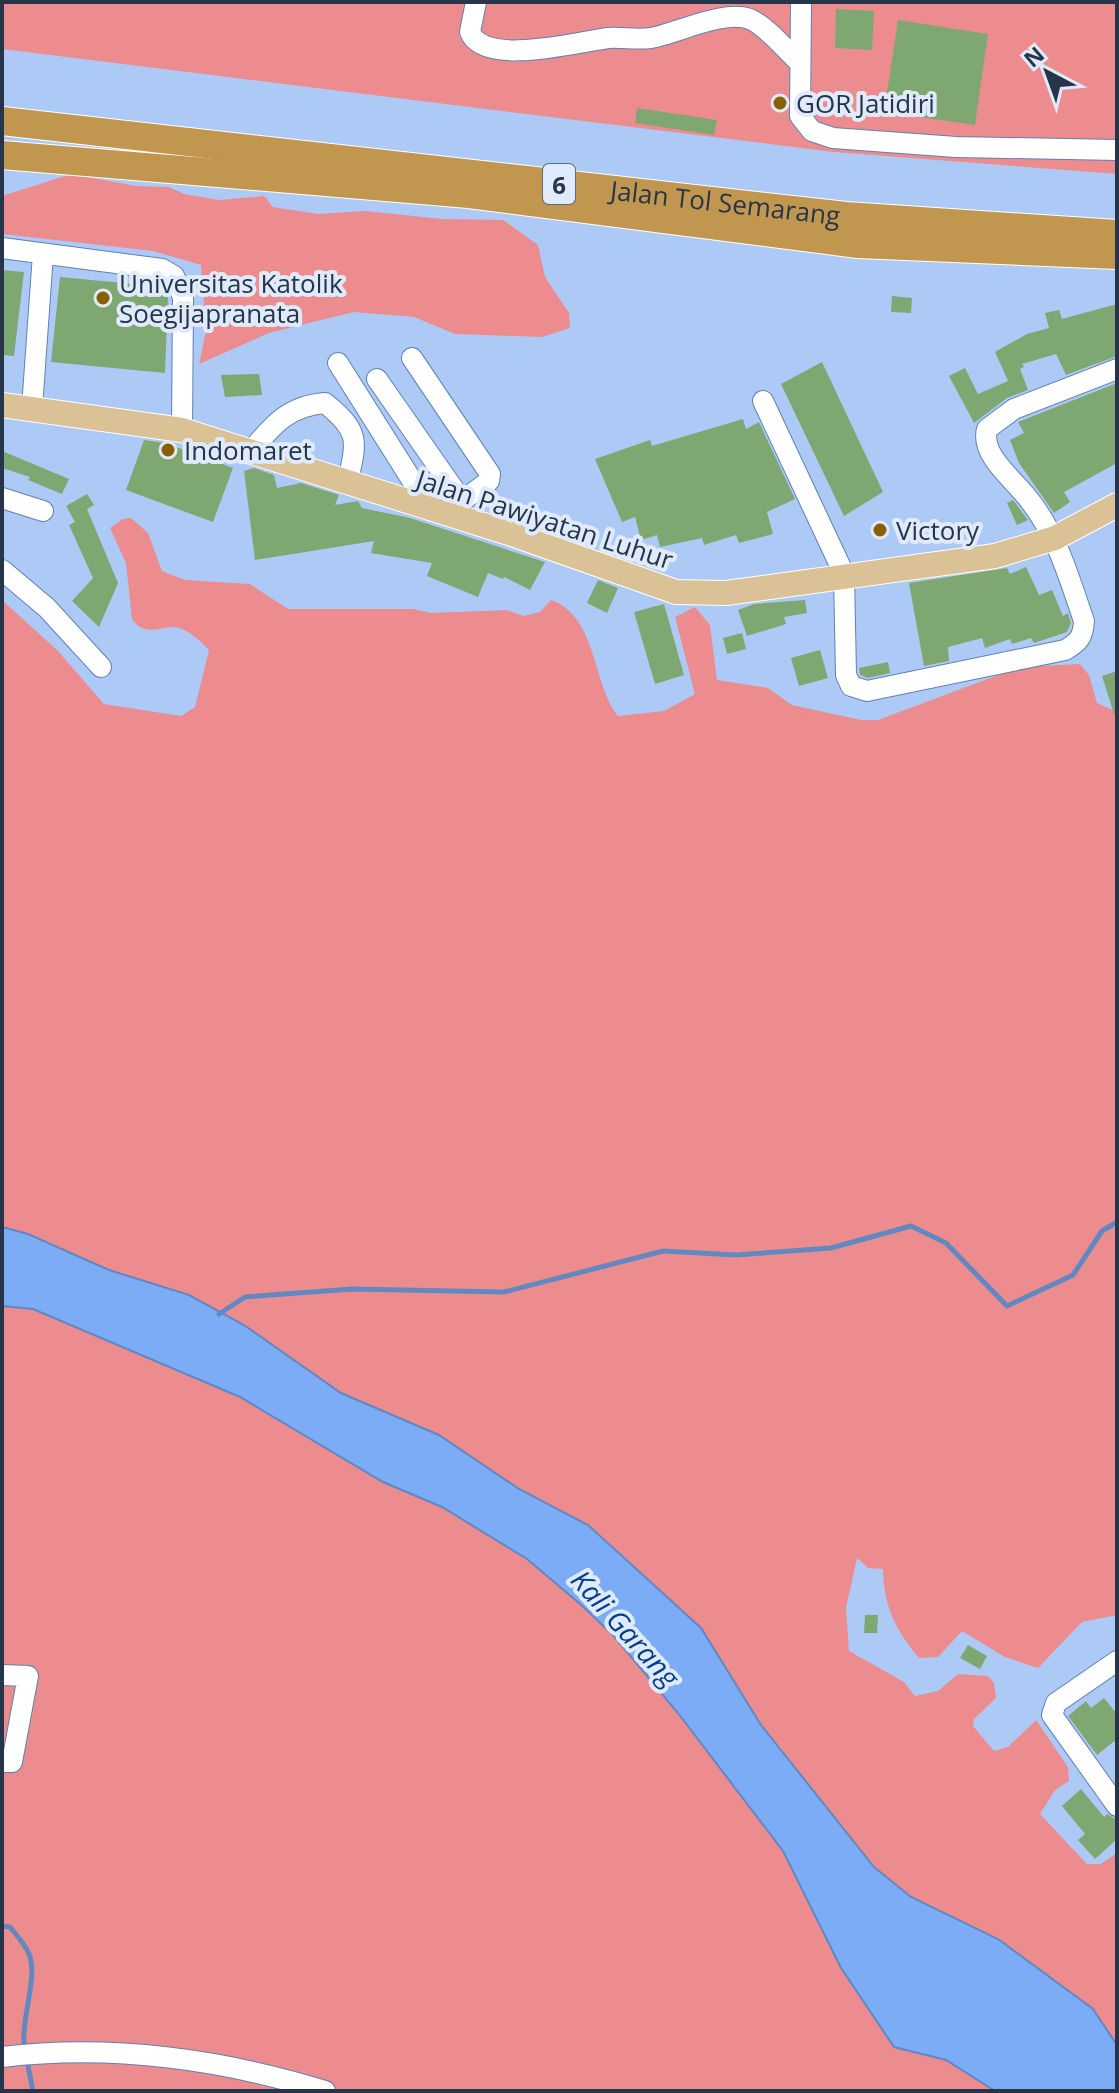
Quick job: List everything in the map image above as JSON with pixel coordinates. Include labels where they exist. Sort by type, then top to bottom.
[{"type":"highway","name":"Jalan Tol Semarang","points":[[2,121],[846,216],[1117,234]]},
{"type":"highway","name":"Jalan Tol Semarang","points":[[2,155],[469,194],[858,244],[1117,255]]},
{"type":"main road","name":"Jalan Pawiyatan Luhur","points":[[2,405],[182,430],[430,509],[460,509],[676,592],[726,593],[844,574],[995,556],[1055,538],[1117,505]]},
{"type":"street","points":[[476,2],[469,24],[472,39],[487,49],[520,50],[612,38],[650,38],[719,18],[751,20],[798,61]]},
{"type":"street","points":[[801,2],[798,61],[800,116],[812,131],[833,138],[956,147],[1117,150]]},
{"type":"street","points":[[2,248],[162,269],[174,276],[183,297],[182,430]]},
{"type":"street","points":[[32,408],[43,254]]},
{"type":"street","points":[[377,379],[460,509],[489,481],[490,474],[412,358]]},
{"type":"street","points":[[338,363],[430,509]]},
{"type":"street","points":[[763,401],[844,574],[846,675],[851,686],[867,691],[1065,650],[1077,643],[1083,633],[1084,621],[1055,538],[1030,501],[988,450],[984,439],[987,429],[1014,409],[1117,369]]},
{"type":"street","points":[[250,452],[279,418],[301,405],[325,403],[348,422],[357,443],[347,484]]},
{"type":"street","points":[[2,498],[43,511]]},
{"type":"street","points":[[2,570],[47,608],[101,667]]},
{"type":"street","points":[[1117,1661],[1056,1703],[1052,1715],[1117,1806]]},
{"type":"street","points":[[2,1675],[28,1676],[11,1720],[12,1762],[2,1762]]},
{"type":"street","points":[[2,2057],[86,2051],[179,2057],[265,2073],[325,2091]]},
{"type":"shaded area","name":"GOR Jatidiri","points":[[2,2],[1117,2],[1117,174],[834,152],[2,49]]},
{"type":"shaded area","points":[[71,174],[136,186],[169,187],[184,194],[219,200],[264,196],[273,207],[318,214],[365,211],[443,219],[503,220],[538,245],[545,277],[569,313],[570,328],[542,337],[455,334],[414,317],[354,312],[269,333],[199,364],[206,331],[201,265],[153,251],[2,234],[2,196]]},
{"type":"shaded area","points":[[131,518],[148,533],[162,571],[185,580],[250,584],[288,609],[413,609],[431,613],[507,610],[523,616],[540,612],[551,600],[566,608],[586,635],[603,686],[618,716],[664,711],[695,694],[675,617],[695,607],[710,625],[717,680],[768,688],[792,705],[861,720],[878,720],[1019,667],[1080,664],[1089,675],[1097,703],[1117,712],[1117,1615],[1082,1622],[1038,1668],[1005,1657],[962,1631],[938,1657],[919,1658],[892,1617],[883,1569],[868,1568],[857,1558],[846,1608],[849,1651],[904,1682],[915,1696],[938,1691],[958,1674],[988,1676],[994,1683],[996,1698],[974,1719],[973,1726],[994,1751],[1008,1747],[1036,1720],[1068,1767],[1069,1781],[1055,1790],[1040,1814],[1087,1864],[1101,1864],[1117,1853],[1117,2045],[1093,2009],[998,1939],[911,1897],[874,1867],[761,1725],[701,1628],[588,1525],[519,1489],[439,1435],[341,1393],[244,1325],[189,1295],[109,1270],[28,1234],[2,1227],[2,600],[58,651],[104,704],[181,716],[195,707],[209,650],[182,629],[145,629],[132,619],[126,563],[110,528],[123,519]]},
{"type":"shaded area","points":[[2,1306],[33,1309],[240,1397],[383,1482],[442,1507],[527,1559],[612,1634],[678,1713],[783,1851],[841,1968],[893,2047],[946,2060],[995,2091],[2,2091]]},
{"type":"water","name":"Kali Garang","points":[[2,1227],[28,1234],[109,1270],[189,1295],[244,1325],[341,1393],[439,1435],[519,1489],[588,1525],[701,1628],[761,1725],[874,1867],[911,1897],[998,1939],[1093,2009],[1117,2045],[1117,2091],[995,2091],[946,2060],[894,2047],[841,1968],[783,1851],[678,1713],[612,1634],[579,1603],[527,1559],[442,1507],[383,1482],[240,1397],[33,1309],[2,1306]]},
{"type":"building","points":[[836,9],[874,11],[872,50],[835,48]]},
{"type":"building","points":[[898,20],[988,34],[975,125],[884,112]]},
{"type":"building","points":[[637,108],[717,120],[714,135],[635,123]]},
{"type":"building","points":[[2,270],[24,272],[14,356],[2,355]]},
{"type":"building","points":[[60,277],[165,287],[168,296],[165,373],[51,362]]},
{"type":"building","points":[[892,296],[912,298],[911,313],[891,312]]},
{"type":"building","points":[[1117,304],[1117,356],[1066,375],[1056,354],[1022,364],[1024,367],[1020,369],[1028,390],[1007,398],[974,423],[949,376],[965,368],[978,394],[1008,381],[995,352],[1027,334],[1049,328],[1045,313],[1059,310],[1062,319]]},
{"type":"building","points":[[822,362],[883,492],[844,516],[781,384]]},
{"type":"building","points":[[259,374],[262,395],[225,397],[221,375]]},
{"type":"building","points":[[1117,383],[1117,463],[1064,492],[1070,502],[1054,513],[1019,463],[1010,440],[1024,433],[1018,422]]},
{"type":"building","points":[[743,419],[746,429],[759,422],[795,499],[767,512],[773,534],[739,543],[736,535],[704,545],[702,538],[660,547],[657,535],[641,540],[635,517],[622,522],[595,459],[650,440],[652,446]]},
{"type":"building","points":[[144,440],[165,443],[233,468],[213,522],[126,490]]},
{"type":"building","points":[[2,451],[69,479],[62,494],[28,480],[30,477],[2,468]]},
{"type":"building","points":[[254,468],[274,475],[277,488],[301,483],[339,495],[335,505],[358,501],[362,508],[410,518],[545,562],[530,590],[488,573],[478,597],[427,576],[432,563],[371,553],[374,541],[255,560],[244,471]]},
{"type":"building","points":[[87,494],[94,505],[87,509],[118,583],[99,627],[72,601],[93,578],[69,525],[75,522],[66,506]]},
{"type":"building","points":[[1013,500],[1028,520],[1017,525],[1007,503]]},
{"type":"building","points":[[1026,567],[1039,595],[1052,590],[1063,616],[1068,613],[1071,623],[1067,632],[1034,643],[1031,638],[1012,644],[1010,639],[985,648],[982,638],[948,647],[949,661],[924,666],[909,583],[1007,568],[1010,574]]},
{"type":"building","points":[[598,580],[618,588],[607,613],[587,603]]},
{"type":"building","points":[[805,600],[807,613],[784,617],[786,624],[747,636],[738,610],[754,604]]},
{"type":"building","points":[[664,604],[684,675],[655,684],[634,612]]},
{"type":"building","points":[[742,633],[746,649],[727,654],[723,638]]},
{"type":"building","points":[[820,650],[828,678],[799,686],[791,658]]},
{"type":"building","points":[[888,662],[890,673],[868,678],[860,675],[859,668]]},
{"type":"building","points":[[1117,671],[1117,714],[1114,714],[1102,676]]},
{"type":"building","points":[[865,1615],[878,1615],[877,1633],[864,1633]]},
{"type":"building","points":[[968,1645],[987,1656],[980,1669],[960,1658]]},
{"type":"building","points":[[1104,1698],[1117,1714],[1117,1739],[1097,1755],[1068,1716],[1086,1701],[1091,1708]]},
{"type":"building","points":[[1081,1789],[1104,1817],[1107,1814],[1117,1820],[1117,1839],[1095,1859],[1078,1840],[1085,1834],[1062,1806]]},
{"type":"waterway","points":[[219,1314],[245,1297],[352,1289],[504,1292],[663,1251],[736,1255],[831,1248],[911,1226],[946,1243],[1007,1306],[1073,1275],[1102,1231],[1117,1222]]},
{"type":"waterway","points":[[2,1926],[10,1927],[20,1940],[31,1964],[31,1987],[24,2027],[25,2051]]},
{"type":"waterway","points":[[27,2061],[33,2091]]},
{"type":"place","name":"GOR Jatidiri","points":[[780,103]]},
{"type":"place","name":"Universitas Katolik Soegijapranata","points":[[103,298]]},
{"type":"place","name":"Indomaret","points":[[168,450]]},
{"type":"place","name":"Victory","points":[[880,530]]}]
